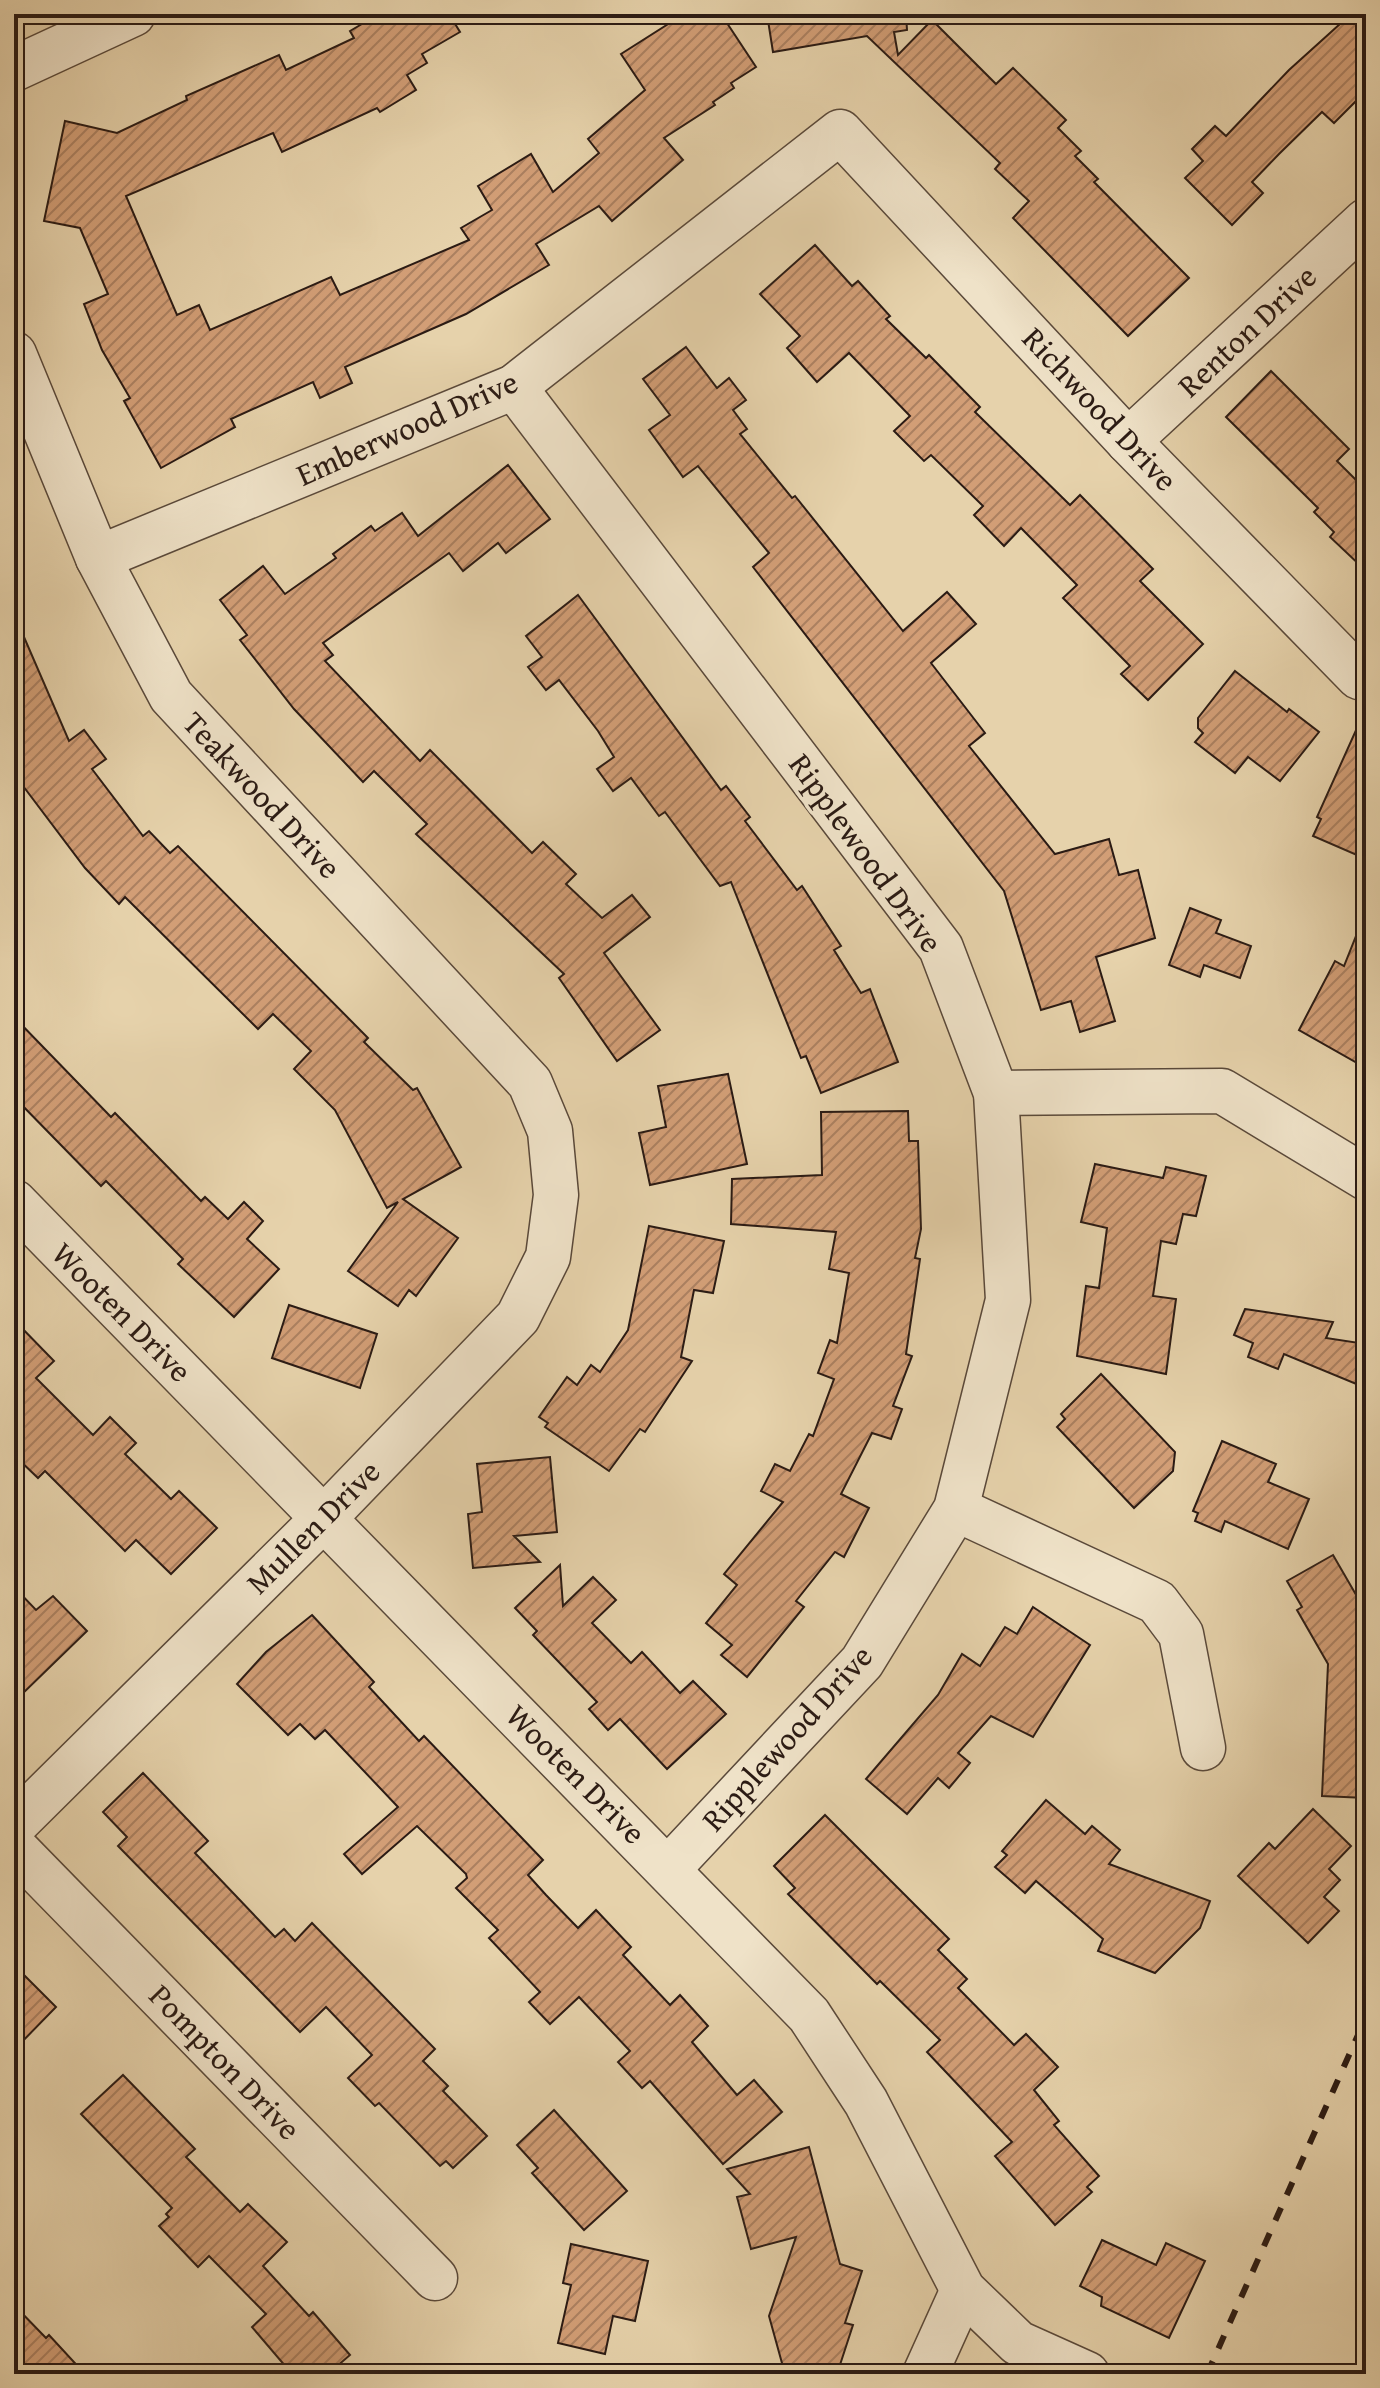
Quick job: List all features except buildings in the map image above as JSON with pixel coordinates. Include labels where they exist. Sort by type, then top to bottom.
[{"type":"street","points":[[14,69],[133,14]]},
{"type":"street","name":"Emberwood Drive","points":[[98,558],[514,387],[840,132]]},
{"type":"street","name":"Richwood Drive","points":[[840,132],[1128,441],[1359,677],[1366,679]]},
{"type":"street","name":"Renton Drive","points":[[1128,441],[1366,221]]},
{"type":"street","name":"Teakwood Drive","points":[[14,354],[98,558],[171,696],[530,1083],[550,1131],[556,1195]]},
{"type":"street","name":"Ripplewood Drive","points":[[514,387],[941,948],[996,1093],[1008,1300],[956,1509],[862,1662],[669,1868]]},
{"type":"street","points":[[996,1093],[1222,1091],[1366,1178]]},
{"type":"street","name":"Mullen Drive","points":[[14,1825],[324,1518],[518,1317],[548,1257],[556,1195]]},
{"type":"street","name":"Wooten Drive","points":[[14,1202],[669,1868],[809,2015],[866,2102],[963,2290],[1018,2343],[1087,2374]]},
{"type":"street","points":[[956,1509],[1157,1602],[1181,1634],[1203,1748]]},
{"type":"street","name":"Pompton Drive","points":[[14,1847],[435,2278]]},
{"type":"street","points":[[925,2374],[963,2290]]},
{"type":"railway","points":[[1207,2374],[1366,2017]]}]
